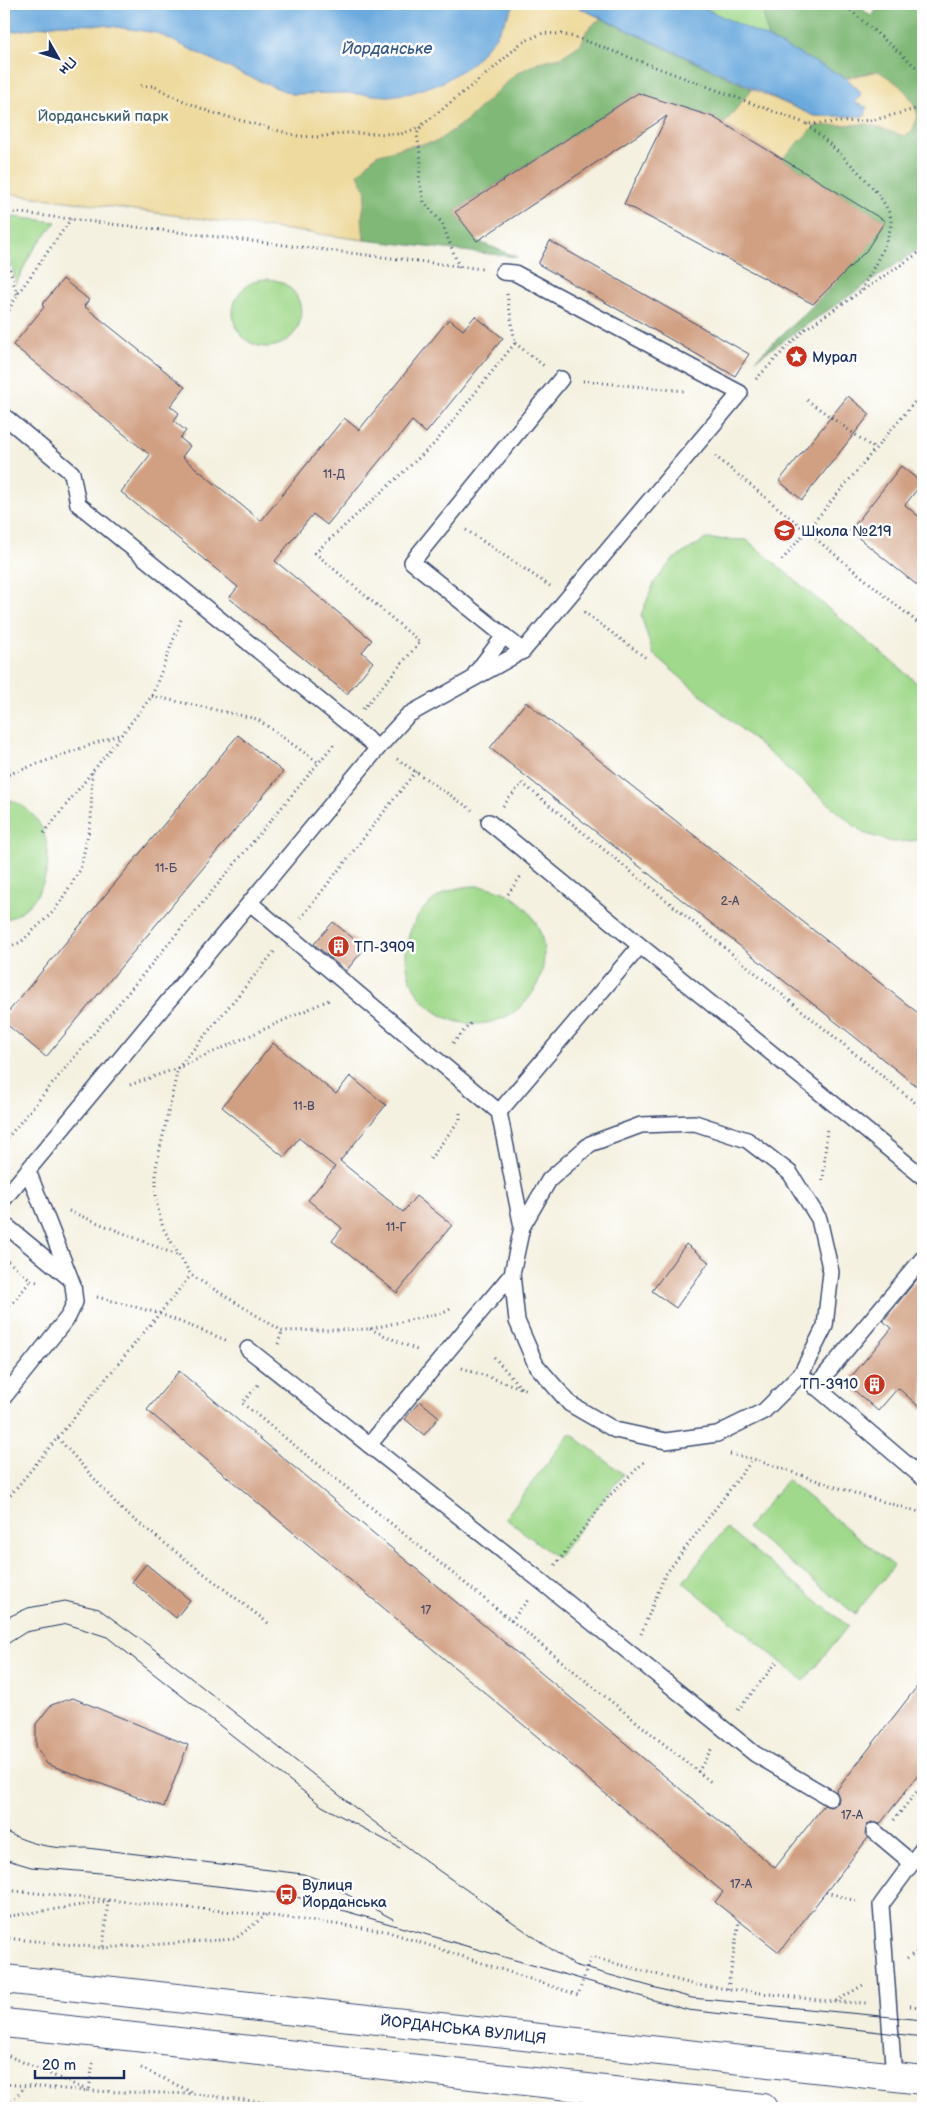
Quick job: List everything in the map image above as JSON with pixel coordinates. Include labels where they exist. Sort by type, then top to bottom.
[{"type":"main road","name":"ЙОРДАНСЬКА ВУЛИЦЯ","points":[[4,1979],[923,2080]]},
{"type":"main road","points":[[4,2023],[160,2039],[628,2101],[762,2108]]},
{"type":"lane","points":[[4,1199],[378,748],[408,715],[522,651],[740,393],[515,273],[503,272]]},
{"type":"lane","points":[[522,651],[412,562],[561,379]]},
{"type":"lane","points":[[4,416],[72,473],[78,504],[378,748]]},
{"type":"lane","points":[[472,680],[504,636]]},
{"type":"lane","points":[[489,822],[923,1177]]},
{"type":"lane","points":[[250,903],[499,1112],[522,1227]]},
{"type":"lane","points":[[499,1112],[640,946]]},
{"type":"lane","points":[[695,1123],[746,1140],[790,1173],[819,1219],[831,1272],[825,1326],[801,1374],[764,1411],[756,1415],[717,1434],[666,1441],[615,1430],[570,1404],[536,1365],[517,1321],[512,1274],[522,1227],[549,1180],[590,1144],[641,1125],[695,1123]]},
{"type":"lane","points":[[4,1397],[68,1317],[75,1302],[74,1291],[69,1277],[28,1171]]},
{"type":"lane","points":[[4,1224],[69,1277]]},
{"type":"lane","points":[[815,1386],[923,1258]]},
{"type":"lane","points":[[369,1445],[512,1274]]},
{"type":"lane","points":[[248,1349],[755,1754],[830,1798]]},
{"type":"lane","points":[[801,1374],[923,1478]]},
{"type":"lane","points":[[874,1831],[912,1863]]},
{"type":"lane","points":[[894,2077],[881,1905],[923,1848]]},
{"type":"path","points":[[843,4],[923,73]]},
{"type":"path","points":[[141,86],[154,86],[210,112],[298,136],[318,137],[345,133],[402,134],[421,126],[495,68],[521,43],[543,33],[562,34],[578,38],[807,124],[858,170],[886,205],[891,220],[888,237],[861,292]]},
{"type":"path","points":[[807,124],[874,120],[923,107]]},
{"type":"path","points":[[421,126],[417,134],[421,160],[419,179],[424,202],[442,223],[459,267]]},
{"type":"path","points":[[4,211],[503,272],[515,343],[561,379],[688,391]]},
{"type":"path","points":[[4,319],[17,294],[71,219]]},
{"type":"path","points":[[4,250],[17,294]]},
{"type":"path","points":[[754,381],[805,329],[923,250]]},
{"type":"path","points":[[4,1142],[420,642],[315,554],[435,443],[515,343]]},
{"type":"path","points":[[782,560],[923,392]]},
{"type":"path","points":[[808,400],[875,449]]},
{"type":"path","points":[[712,453],[923,627]]},
{"type":"path","points":[[448,518],[557,590]]},
{"type":"path","points":[[44,833],[152,696],[190,596]]},
{"type":"path","points":[[581,610],[646,658]]},
{"type":"path","points":[[152,696],[257,719],[319,763]]},
{"type":"path","points":[[4,776],[122,734]]},
{"type":"path","points":[[416,770],[489,822],[522,783],[923,1109]]},
{"type":"path","points":[[4,949],[21,942],[55,910],[80,870],[92,821],[92,772]]},
{"type":"path","points":[[87,1100],[178,1068],[353,989]]},
{"type":"path","points":[[178,1068],[156,1167],[156,1201],[163,1228],[191,1275],[282,1331],[370,1329],[445,1312],[453,1308]]},
{"type":"path","points":[[819,1219],[830,1101]]},
{"type":"path","points":[[39,1199],[180,1256]]},
{"type":"path","points":[[4,1258],[31,1280],[4,1314]]},
{"type":"path","points":[[4,1503],[191,1275]]},
{"type":"path","points":[[158,1313],[248,1349]]},
{"type":"path","points":[[370,1329],[440,1360],[530,1391]]},
{"type":"path","points":[[494,1357],[522,1388]]},
{"type":"path","points":[[242,1402],[711,1782]]},
{"type":"path","points":[[58,1438],[123,1511],[268,1623]]},
{"type":"path","points":[[511,1620],[609,1496],[666,1441]]},
{"type":"path","points":[[724,1453],[753,1459],[863,1496],[923,1513]]},
{"type":"path","points":[[632,1655],[664,1575],[753,1459]]},
{"type":"path","points":[[889,1827],[923,1784]]},
{"type":"path","points":[[4,1890],[266,1916],[386,1931],[578,1995],[591,1957],[696,1985],[835,2002],[888,2004]]},
{"type":"path","points":[[826,1892],[861,1902]]},
{"type":"path","points":[[4,1917],[108,1901]]},
{"type":"path","points":[[103,1948],[108,1901]]},
{"type":"path","points":[[4,1938],[103,1948],[235,1939],[266,1916]]},
{"type":"path","points":[[728,1989],[739,1921]]},
{"type":"path","points":[[4,2054],[89,2090]]},
{"type":"path","points":[[89,2090],[94,2054]]},
{"type":"path","points":[[137,2066],[196,2094]]},
{"type":"path","points":[[4,2084],[26,2087],[196,2094],[309,2108]]},
{"type":"path","points":[[4,2108],[26,2087]]},
{"type":"path","points":[[244,2108],[251,2101]]},
{"type":"green space","points":[[695,4],[762,4],[768,38]]},
{"type":"green space","points":[[762,4],[856,4],[871,16],[882,4],[923,4],[923,246],[756,359],[842,277],[885,221],[782,159],[815,126],[868,124],[904,136],[878,71],[846,78],[768,38]]},
{"type":"green space","points":[[601,18],[752,89],[724,124],[713,117],[638,93],[455,211],[477,241],[517,257],[364,240],[362,216],[366,193],[358,174],[376,155],[404,147],[436,142],[467,120],[513,75],[538,62],[561,57],[581,44],[587,30]]},
{"type":"green space","points":[[4,216],[56,222],[31,253],[16,284],[4,231]]},
{"type":"green space","points":[[267,279],[280,282],[291,289],[298,300],[301,313],[298,326],[291,337],[280,344],[267,347],[254,344],[243,337],[236,326],[233,313],[236,300],[243,289],[254,282]]},
{"type":"green space","points":[[706,539],[747,540],[923,688],[923,840],[892,842],[863,833],[653,654],[641,615],[654,583],[672,560]]},
{"type":"green space","points":[[4,797],[23,806],[33,815],[42,829],[47,844],[48,860],[46,875],[40,890],[31,903],[19,913],[4,920]]},
{"type":"green space","points":[[475,886],[501,892],[513,898],[523,907],[532,917],[538,929],[544,955],[538,981],[532,993],[523,1003],[513,1012],[501,1018],[475,1024],[449,1018],[437,1012],[427,1003],[418,993],[412,981],[406,955],[412,929],[418,917],[427,907],[437,898],[449,892]]},
{"type":"green space","points":[[570,1433],[623,1474],[557,1558],[505,1518]]},
{"type":"green space","points":[[787,1480],[894,1566],[855,1614],[747,1528]]},
{"type":"green space","points":[[726,1528],[848,1626],[804,1681],[683,1582]]},
{"type":"sand","name":"Йорданський парк","points":[[515,4],[571,4],[601,18],[587,30],[581,44],[561,57],[538,62],[514,75],[467,120],[436,142],[404,147],[376,155],[358,174],[366,193],[362,216],[364,240],[4,193],[4,33],[59,24],[103,25],[157,33],[240,73],[292,94],[344,93],[389,96],[496,36]]},
{"type":"sand","points":[[878,71],[903,89],[915,107],[918,116],[912,131],[904,136],[868,124],[815,126],[782,159],[724,124],[752,89],[814,116],[865,116],[855,103],[860,91],[846,78]]},
{"type":"water","name":"Йорданське","points":[[4,4],[515,4],[496,36],[472,64],[443,82],[411,93],[389,96],[344,93],[292,94],[240,73],[157,33],[103,25],[59,24],[4,33]]},
{"type":"water","points":[[571,4],[695,4],[768,38],[846,78],[860,91],[860,97],[855,103],[867,107],[865,116],[814,116]]},
{"type":"building","points":[[638,93],[713,117],[885,221],[866,251],[813,304],[624,204],[667,116],[477,241],[455,212]]},
{"type":"building","points":[[550,241],[749,354],[735,376],[538,264]]},
{"type":"building","points":[[63,279],[89,300],[84,306],[185,387],[170,406],[179,413],[174,421],[186,431],[180,438],[190,446],[182,457],[261,521],[344,418],[359,430],[449,319],[463,330],[475,316],[503,338],[426,433],[412,421],[327,525],[313,514],[275,561],[372,640],[362,652],[373,662],[347,694],[229,598],[238,587],[121,492],[150,455],[13,345],[44,307],[42,305]]},
{"type":"building","points":[[848,396],[870,414],[802,500],[779,481]]},
{"type":"building","points":[[901,466],[922,483],[905,505],[923,520],[923,590],[850,531]]},
{"type":"building","points":[[526,702],[923,1017],[923,1091],[490,748]]},
{"type":"building","points":[[238,735],[283,772],[46,1057],[4,1022],[4,1017]]},
{"type":"building","name":"ТП-3909","points":[[333,922],[365,948],[346,971],[314,944]]},
{"type":"building","points":[[273,1043],[336,1094],[350,1076],[386,1105],[340,1161],[403,1212],[416,1196],[452,1225],[397,1293],[332,1241],[342,1228],[308,1200],[335,1167],[299,1138],[284,1157],[222,1107]]},
{"type":"building","points":[[686,1244],[709,1262],[676,1308],[652,1291]]},
{"type":"building","points":[[923,1272],[923,1410],[898,1388],[878,1411],[846,1383],[892,1328],[883,1321]]},
{"type":"building","points":[[179,1371],[775,1868],[824,1805],[830,1807],[838,1803],[839,1798],[836,1791],[923,1679],[923,1769],[880,1824],[871,1822],[867,1825],[865,1834],[868,1838],[779,1952],[715,1902],[723,1892],[147,1410]]},
{"type":"building","points":[[420,1401],[439,1417],[424,1435],[405,1419]]},
{"type":"building","points":[[146,1564],[190,1600],[176,1618],[132,1582]]},
{"type":"building","points":[[73,1698],[188,1745],[164,1807],[47,1764],[36,1746],[36,1724],[51,1705]]},
{"type":"tram line","points":[[4,1619],[28,1608],[65,1601],[99,1609],[158,1652],[353,1806],[438,1870],[574,1965],[692,1998],[923,2020]]},
{"type":"tram line","points":[[4,1646],[26,1632],[67,1624],[107,1637],[322,1806],[400,1848]]},
{"type":"tram line","points":[[4,1831],[34,1843],[54,1847],[87,1848],[303,1874],[318,1879],[393,1919]]},
{"type":"tram line","points":[[4,1859],[31,1867],[112,1874],[286,1894],[688,2010],[923,2037]]},
{"type":"place","name":"Мурал","points":[[796,357]]},
{"type":"place","name":"Школа №219","points":[[785,531]]},
{"type":"place","name":"ТП-3909","points":[[338,947]]},
{"type":"place","name":"ТП-3910","points":[[874,1384]]},
{"type":"place","name":"Вулиця Йорданська","points":[[286,1894]]}]
